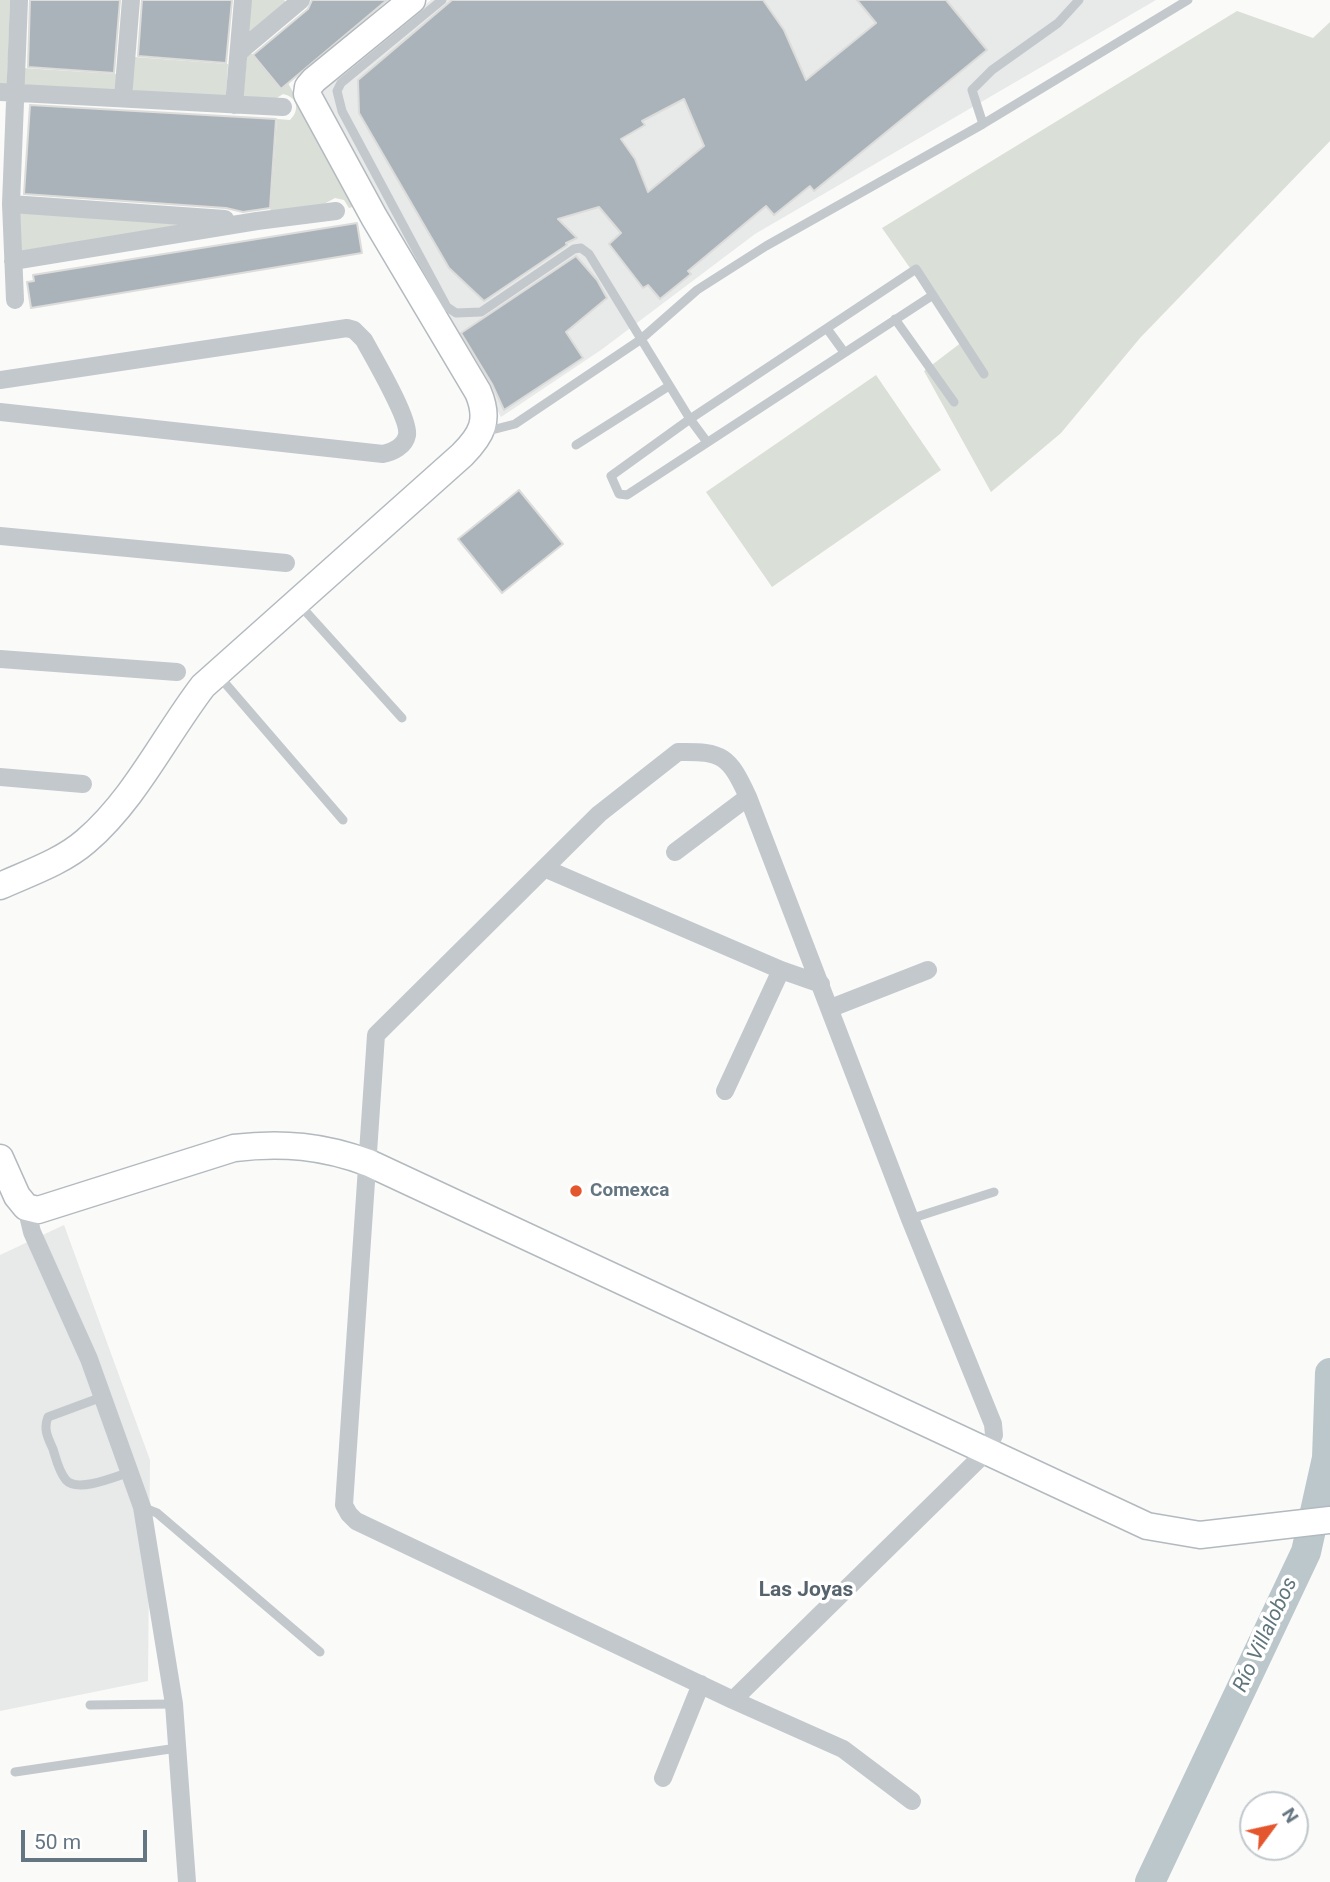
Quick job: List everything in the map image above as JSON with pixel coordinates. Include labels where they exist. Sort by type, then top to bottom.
[{"type":"main road","points":[[0,886],[64,857],[85,842],[123,800],[202,686],[462,455],[481,432],[483,411],[478,392],[374,217],[311,104],[307,91],[314,80],[412,0]]},
{"type":"main road","points":[[0,1158],[17,1196],[26,1207],[38,1210],[234,1148],[298,1144],[330,1149],[369,1163],[1147,1526],[1200,1535],[1330,1520]]},
{"type":"street","points":[[15,300],[7,92],[19,0]]},
{"type":"street","points":[[123,98],[131,0]]},
{"type":"street","points":[[234,105],[243,0]]},
{"type":"street","points":[[239,52],[301,0]]},
{"type":"street","points":[[7,92],[283,107]]},
{"type":"street","points":[[11,204],[257,221]]},
{"type":"street","points":[[13,261],[257,221],[336,211]]},
{"type":"street","points":[[0,380],[347,328],[354,330],[364,340],[403,415],[407,435],[397,449],[383,454],[0,412]]},
{"type":"street","points":[[0,536],[286,563]]},
{"type":"street","points":[[0,659],[177,671]]},
{"type":"street","points":[[733,1700],[986,1452],[994,1435],[993,1424],[910,1219],[831,1008],[736,771],[718,754],[678,752],[599,814],[376,1035],[344,1505],[356,1521],[733,1700],[843,1749],[912,1801]]},
{"type":"street","points":[[0,777],[83,784]]},
{"type":"street","points":[[675,852],[748,797]]},
{"type":"street","points":[[544,868],[781,970],[821,984]]},
{"type":"street","points":[[725,1091],[781,970]]},
{"type":"street","points":[[831,1008],[928,970]]},
{"type":"street","points":[[26,1207],[32,1232],[89,1359],[142,1507],[174,1704],[187,1882]]},
{"type":"street","points":[[663,1778],[701,1685]]},
{"type":"lane","points":[[442,0],[341,83],[337,91],[342,111],[447,307],[456,313],[481,312],[575,249],[581,248],[589,254],[640,340],[706,442]]},
{"type":"lane","points":[[983,124],[972,90],[992,70],[1058,23],[1079,0]]},
{"type":"lane","points":[[481,432],[515,424],[640,340],[697,290],[766,246],[983,124],[1188,0]]},
{"type":"lane","points":[[933,295],[627,495],[619,494],[611,476],[690,419],[828,330],[916,269],[933,295],[984,374]]},
{"type":"lane","points":[[894,319],[954,402]]},
{"type":"lane","points":[[828,330],[844,352]]},
{"type":"lane","points":[[576,445],[669,386]]},
{"type":"lane","points":[[296,602],[402,718]]},
{"type":"lane","points":[[217,674],[343,820]]},
{"type":"lane","points":[[910,1219],[994,1192]]},
{"type":"lane","points":[[103,1397],[48,1418],[45,1424],[47,1433],[64,1479],[72,1485],[82,1486],[130,1472]]},
{"type":"lane","points":[[142,1507],[156,1514],[320,1652]]},
{"type":"lane","points":[[90,1705],[174,1704]]},
{"type":"lane","points":[[15,1772],[177,1748]]},
{"type":"shaded area","points":[[0,0],[10,0],[7,84],[0,84]]},
{"type":"shaded area","points":[[249,0],[284,0],[286,2],[246,36]]},
{"type":"shaded area","points":[[431,0],[1156,0],[755,234],[601,350],[501,417],[320,92]]},
{"type":"shaded area","points":[[1237,11],[1313,38],[1330,22],[1330,141],[1140,338],[1061,433],[991,492],[924,371],[962,342],[882,228]]},
{"type":"shaded area","points":[[250,52],[281,89],[288,83],[355,206],[349,208],[344,200],[335,198],[324,204],[270,214],[277,119],[290,120],[296,104],[292,98],[283,94],[272,101],[243,99],[247,55]]},
{"type":"shaded area","points":[[134,57],[228,64],[226,98],[132,92]]},
{"type":"shaded area","points":[[23,68],[117,74],[116,92],[22,86]]},
{"type":"shaded area","points":[[11,204],[257,221],[13,261]]},
{"type":"shaded area","points":[[876,375],[941,470],[772,587],[706,492]]},
{"type":"shaded area","points":[[64,1225],[150,1460],[148,1681],[0,1711],[0,1255]]},
{"type":"building","points":[[30,0],[120,0],[114,73],[28,67]]},
{"type":"building","points":[[142,0],[232,0],[226,63],[138,56]]},
{"type":"building","points":[[312,0],[387,0],[281,89],[253,55],[308,9]]},
{"type":"building","points":[[452,0],[763,0],[784,30],[806,80],[876,23],[857,0],[946,0],[987,50],[814,191],[810,186],[774,215],[766,206],[688,271],[691,274],[660,299],[648,285],[643,288],[609,244],[621,233],[599,207],[558,219],[577,238],[484,301],[449,268],[359,113],[358,80]],"holes":[[[684,99],[704,146],[648,192],[635,159],[621,139],[645,125],[642,121]]]},
{"type":"building","points":[[30,105],[276,119],[270,208],[243,212],[226,208],[24,194]]},
{"type":"building","points":[[357,223],[362,253],[31,308],[27,282],[34,281],[33,275]]},
{"type":"building","points":[[576,256],[597,280],[607,298],[566,332],[583,358],[504,410],[492,384],[461,333]]},
{"type":"building","points":[[519,490],[563,544],[502,593],[458,539]]},
{"type":"waterway","name":"Río Villalobos","points":[[1150,1882],[1306,1552],[1327,1458],[1330,1373]]},
{"type":"place","name":"Comexca","points":[[576,1191]]},
{"type":"district","name":"Las Joyas","points":[[806,1591]]}]
